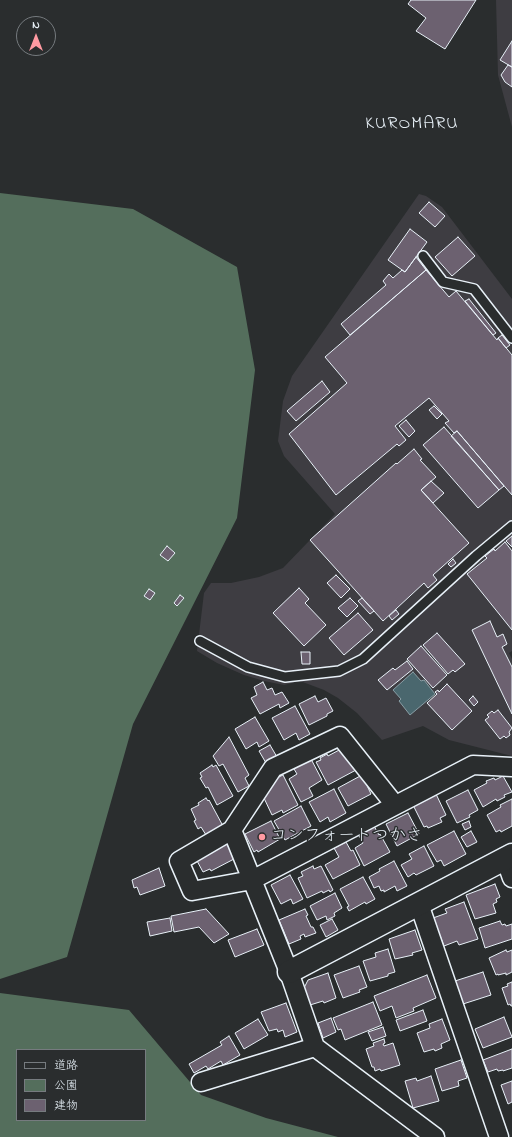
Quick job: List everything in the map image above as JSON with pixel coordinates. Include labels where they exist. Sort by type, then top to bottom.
[{"type":"street","points":[[395,806],[340,736],[273,768],[232,830],[179,861],[192,891],[252,880],[395,806],[474,765],[512,767]]},
{"type":"street","points":[[232,830],[289,972],[315,1047],[435,1137]]},
{"type":"street","points":[[289,972],[419,904],[510,864]]},
{"type":"street","points":[[419,904],[499,1137]]},
{"type":"street","points":[[201,1082],[315,1047]]},
{"type":"lane","points":[[423,256],[443,282],[474,289],[512,338]]},
{"type":"lane","points":[[200,641],[248,667],[285,677],[339,671],[363,659],[476,556],[512,526]]},
{"type":"shaded area","points":[[496,0],[512,0],[512,127],[498,75]]},
{"type":"shaded area","points":[[419,194],[426,196],[442,207],[512,299],[512,651],[509,653],[512,659],[512,756],[449,740],[423,726],[382,740],[357,713],[338,698],[324,690],[300,681],[284,685],[244,675],[217,663],[197,651],[204,593],[211,583],[231,583],[259,577],[283,568],[335,514],[284,456],[278,441],[283,401],[292,376]]},
{"type":"green space","points":[[0,193],[133,209],[237,267],[255,370],[237,518],[133,724],[67,957],[0,979]]},
{"type":"green space","points":[[0,993],[129,1010],[201,1095],[266,1118],[338,1137],[0,1137]]},
{"type":"water","points":[[413,672],[421,681],[424,680],[435,694],[410,715],[399,701],[401,699],[393,690]]},
{"type":"building","points":[[411,0],[476,0],[445,49],[416,31],[426,18],[408,4]]},
{"type":"building","points":[[512,41],[512,67],[500,60]]},
{"type":"building","points":[[508,65],[512,67],[512,87],[505,82],[501,75]]},
{"type":"building","points":[[429,202],[445,216],[435,227],[419,213]]},
{"type":"building","points":[[410,229],[427,242],[405,272],[388,260]]},
{"type":"building","points":[[458,237],[475,256],[452,276],[435,257]]},
{"type":"building","points":[[416,257],[426,270],[350,335],[341,324],[386,285],[383,281],[389,274],[393,278],[402,270],[405,272]]},
{"type":"building","points":[[426,270],[449,297],[456,291],[497,340],[498,338],[512,355],[512,495],[457,431],[454,433],[445,423],[449,421],[429,398],[395,426],[406,440],[399,446],[397,444],[336,495],[289,434],[347,383],[325,357]]},
{"type":"building","points":[[469,299],[496,333],[493,335],[465,301]]},
{"type":"building","points":[[502,335],[510,345],[506,348],[498,338]]},
{"type":"building","points":[[322,381],[330,392],[296,421],[287,411]]},
{"type":"building","points":[[434,406],[442,414],[437,419],[429,410]]},
{"type":"building","points":[[406,420],[415,431],[409,437],[399,426]]},
{"type":"building","points":[[444,427],[499,490],[478,508],[423,445]]},
{"type":"building","points":[[457,431],[504,486],[499,490],[451,436]]},
{"type":"building","points":[[414,449],[422,459],[420,460],[436,477],[421,490],[469,543],[433,575],[437,580],[428,588],[424,583],[383,621],[310,540],[396,463],[397,464]]},
{"type":"building","points":[[431,481],[444,493],[433,503],[421,490]]},
{"type":"building","points":[[512,536],[512,547],[506,541]]},
{"type":"building","points":[[505,542],[512,551],[512,630],[467,574],[487,558],[485,556],[494,549],[495,551]]},
{"type":"building","points":[[167,546],[175,553],[168,561],[160,555]]},
{"type":"building","points":[[453,559],[456,563],[451,567],[448,564]]},
{"type":"building","points":[[336,575],[350,589],[341,598],[327,583]]},
{"type":"building","points":[[299,588],[309,599],[305,603],[326,625],[304,646],[273,613]]},
{"type":"building","points":[[149,589],[155,593],[150,600],[144,596]]},
{"type":"building","points":[[180,595],[184,598],[177,606],[174,603]]},
{"type":"building","points":[[350,598],[358,606],[347,617],[338,608]]},
{"type":"building","points":[[362,598],[374,611],[370,614],[358,601]]},
{"type":"building","points":[[396,610],[399,614],[392,620],[389,616]]},
{"type":"building","points":[[358,613],[373,630],[344,655],[329,638]]},
{"type":"building","points":[[490,621],[497,637],[503,634],[507,644],[502,647],[512,667],[512,714],[472,630]]},
{"type":"building","points":[[437,633],[465,664],[455,672],[453,670],[448,674],[423,645]]},
{"type":"building","points":[[421,646],[447,675],[433,688],[407,659]]},
{"type":"building","points":[[301,652],[310,652],[310,664],[302,664]]},
{"type":"building","points":[[407,661],[413,669],[387,690],[378,680],[393,668],[395,670]]},
{"type":"building","points":[[263,682],[267,690],[272,688],[275,695],[282,692],[289,703],[280,708],[279,704],[260,714],[251,698],[257,695],[254,687]]},
{"type":"building","points":[[447,684],[472,711],[452,730],[427,703],[437,694],[435,692],[438,690],[439,692]]},
{"type":"building","points":[[315,696],[318,702],[326,698],[333,711],[327,714],[327,716],[309,725],[299,704]]},
{"type":"building","points":[[473,696],[478,702],[474,706],[469,700]]},
{"type":"building","points":[[295,706],[310,734],[299,740],[296,733],[284,740],[272,718]]},
{"type":"building","points":[[498,710],[512,728],[509,732],[510,735],[506,738],[504,736],[500,739],[485,720],[489,717],[487,715],[492,711],[494,713]]},
{"type":"building","points":[[255,717],[269,741],[259,747],[257,742],[246,749],[235,729]]},
{"type":"building","points":[[229,737],[249,775],[245,778],[249,786],[238,792],[223,764],[219,766],[213,756]]},
{"type":"building","points":[[270,745],[277,757],[266,763],[259,751]]},
{"type":"building","points":[[341,749],[356,770],[328,785],[316,762],[321,760],[320,758],[327,754],[328,756]]},
{"type":"building","points":[[311,759],[322,780],[309,788],[313,796],[301,802],[289,779],[297,774],[294,769]]},
{"type":"building","points":[[212,765],[213,767],[216,765],[233,796],[217,805],[208,787],[206,788],[200,778],[202,777],[200,773]]},
{"type":"building","points":[[283,775],[298,805],[283,813],[282,810],[272,815],[263,796],[275,779]]},
{"type":"building","points":[[362,775],[371,794],[348,806],[338,788]]},
{"type":"building","points":[[503,776],[512,792],[504,795],[505,797],[497,801],[496,799],[483,807],[474,790],[487,783],[486,781],[494,778],[495,780]]},
{"type":"building","points":[[334,789],[346,813],[330,822],[328,817],[320,822],[309,802]]},
{"type":"building","points":[[468,790],[478,810],[469,815],[470,817],[457,823],[446,801]]},
{"type":"building","points":[[436,794],[446,815],[440,818],[442,822],[428,828],[427,826],[424,827],[413,805]]},
{"type":"building","points":[[206,798],[208,801],[209,800],[223,826],[206,835],[201,827],[198,829],[191,809],[199,805],[198,803]]},
{"type":"building","points":[[512,799],[512,826],[501,832],[500,830],[496,832],[487,815],[501,807],[500,805]]},
{"type":"building","points":[[301,806],[311,826],[285,840],[274,821]]},
{"type":"building","points":[[408,813],[419,834],[397,846],[386,824]]},
{"type":"building","name":"コンフォートつかさ","points":[[271,821],[280,839],[258,852],[257,850],[254,852],[245,834]]},
{"type":"building","points":[[469,821],[471,827],[465,830],[462,824]]},
{"type":"building","points":[[374,826],[390,852],[364,866],[355,848],[363,843],[358,834]]},
{"type":"building","points":[[454,831],[466,854],[444,866],[441,860],[437,862],[427,845]]},
{"type":"building","points":[[471,831],[477,842],[467,847],[461,837]]},
{"type":"building","points":[[225,841],[235,858],[211,871],[210,869],[203,872],[196,859]]},
{"type":"building","points":[[346,842],[351,851],[353,850],[360,865],[333,879],[325,865],[339,857],[334,848]]},
{"type":"building","points":[[424,846],[434,866],[416,875],[414,873],[408,877],[401,865],[412,859],[409,854]]},
{"type":"building","points":[[394,861],[407,886],[397,891],[395,886],[384,892],[384,890],[381,891],[379,886],[374,888],[369,877],[380,871],[379,869]]},
{"type":"building","points":[[313,866],[314,869],[321,866],[333,890],[323,893],[322,891],[307,898],[298,878],[303,876],[301,872]]},
{"type":"building","points":[[159,868],[165,886],[140,895],[137,887],[134,888],[132,880]]},
{"type":"building","points":[[290,875],[303,899],[293,904],[291,899],[281,904],[271,885]]},
{"type":"building","points":[[363,877],[375,899],[366,904],[365,902],[349,911],[347,907],[349,906],[340,889]]},
{"type":"building","points":[[495,884],[500,897],[496,899],[497,902],[493,904],[496,913],[475,919],[466,895]]},
{"type":"building","points":[[335,893],[342,908],[334,913],[335,916],[327,920],[326,916],[317,920],[310,906]]},
{"type":"building","points":[[464,902],[478,939],[459,945],[457,941],[444,946],[433,918],[447,913],[445,909]]},
{"type":"building","points":[[206,909],[229,934],[214,943],[199,927],[174,932],[171,916]]},
{"type":"building","points":[[305,909],[308,915],[306,916],[311,927],[313,927],[316,933],[305,937],[304,934],[300,936],[301,939],[289,944],[279,920]]},
{"type":"building","points":[[170,918],[172,931],[150,936],[147,922]]},
{"type":"building","points":[[332,919],[338,930],[326,937],[320,925]]},
{"type":"building","points":[[500,921],[502,925],[505,924],[506,926],[512,924],[512,939],[485,948],[479,928]]},
{"type":"building","points":[[257,929],[264,945],[235,957],[228,940]]},
{"type":"building","points":[[415,930],[422,950],[412,953],[413,955],[395,959],[389,939]]},
{"type":"building","points":[[388,949],[395,972],[388,974],[388,976],[370,981],[363,961],[376,957],[375,953]]},
{"type":"building","points":[[506,950],[507,952],[512,950],[512,972],[506,975],[506,973],[496,975],[489,958]]},
{"type":"building","points":[[359,966],[367,987],[359,990],[360,992],[343,998],[334,975]]},
{"type":"building","points":[[483,972],[491,995],[463,1004],[455,981]]},
{"type":"building","points":[[328,973],[336,998],[324,1003],[323,1001],[310,1005],[304,988],[308,980]]},
{"type":"building","points":[[427,975],[436,998],[413,1008],[414,1011],[396,1018],[392,1006],[380,1011],[374,996]]},
{"type":"building","points":[[512,982],[511,1006],[510,1004],[508,1005],[502,988],[508,986],[507,984]]},
{"type":"building","points":[[373,1002],[382,1025],[345,1040],[341,1029],[338,1030],[333,1018]]},
{"type":"building","points":[[286,1003],[297,1032],[285,1037],[283,1030],[278,1032],[277,1029],[269,1031],[261,1012]]},
{"type":"building","points":[[423,1010],[427,1021],[400,1031],[396,1020]]},
{"type":"building","points":[[504,1017],[512,1037],[483,1048],[475,1029]]},
{"type":"building","points":[[331,1018],[336,1032],[323,1038],[318,1023]]},
{"type":"building","points":[[258,1019],[268,1035],[244,1049],[235,1033]]},
{"type":"building","points":[[442,1019],[450,1040],[441,1044],[442,1048],[435,1051],[434,1049],[424,1052],[417,1033],[430,1028],[429,1024]]},
{"type":"building","points":[[383,1027],[386,1036],[372,1041],[368,1032]]},
{"type":"building","points":[[229,1036],[240,1055],[223,1065],[221,1061],[208,1069],[206,1066],[194,1073],[189,1064],[222,1045],[220,1042]]},
{"type":"building","points":[[384,1039],[384,1046],[393,1043],[400,1065],[381,1071],[380,1069],[375,1071],[374,1067],[372,1067],[366,1049],[374,1046],[373,1043]]},
{"type":"building","points":[[512,1049],[512,1068],[503,1071],[498,1071],[497,1069],[488,1072],[483,1060]]},
{"type":"building","points":[[461,1060],[467,1078],[458,1081],[459,1086],[442,1091],[435,1069]]},
{"type":"building","points":[[431,1076],[439,1101],[413,1108],[405,1081],[416,1078],[417,1081]]},
{"type":"building","points":[[512,1081],[512,1102],[508,1104],[501,1085]]},
{"type":"place","name":"コンフォートつかさ","points":[[262,837]]},
{"type":"district","name":"KUROMARU","points":[[412,125]]}]
